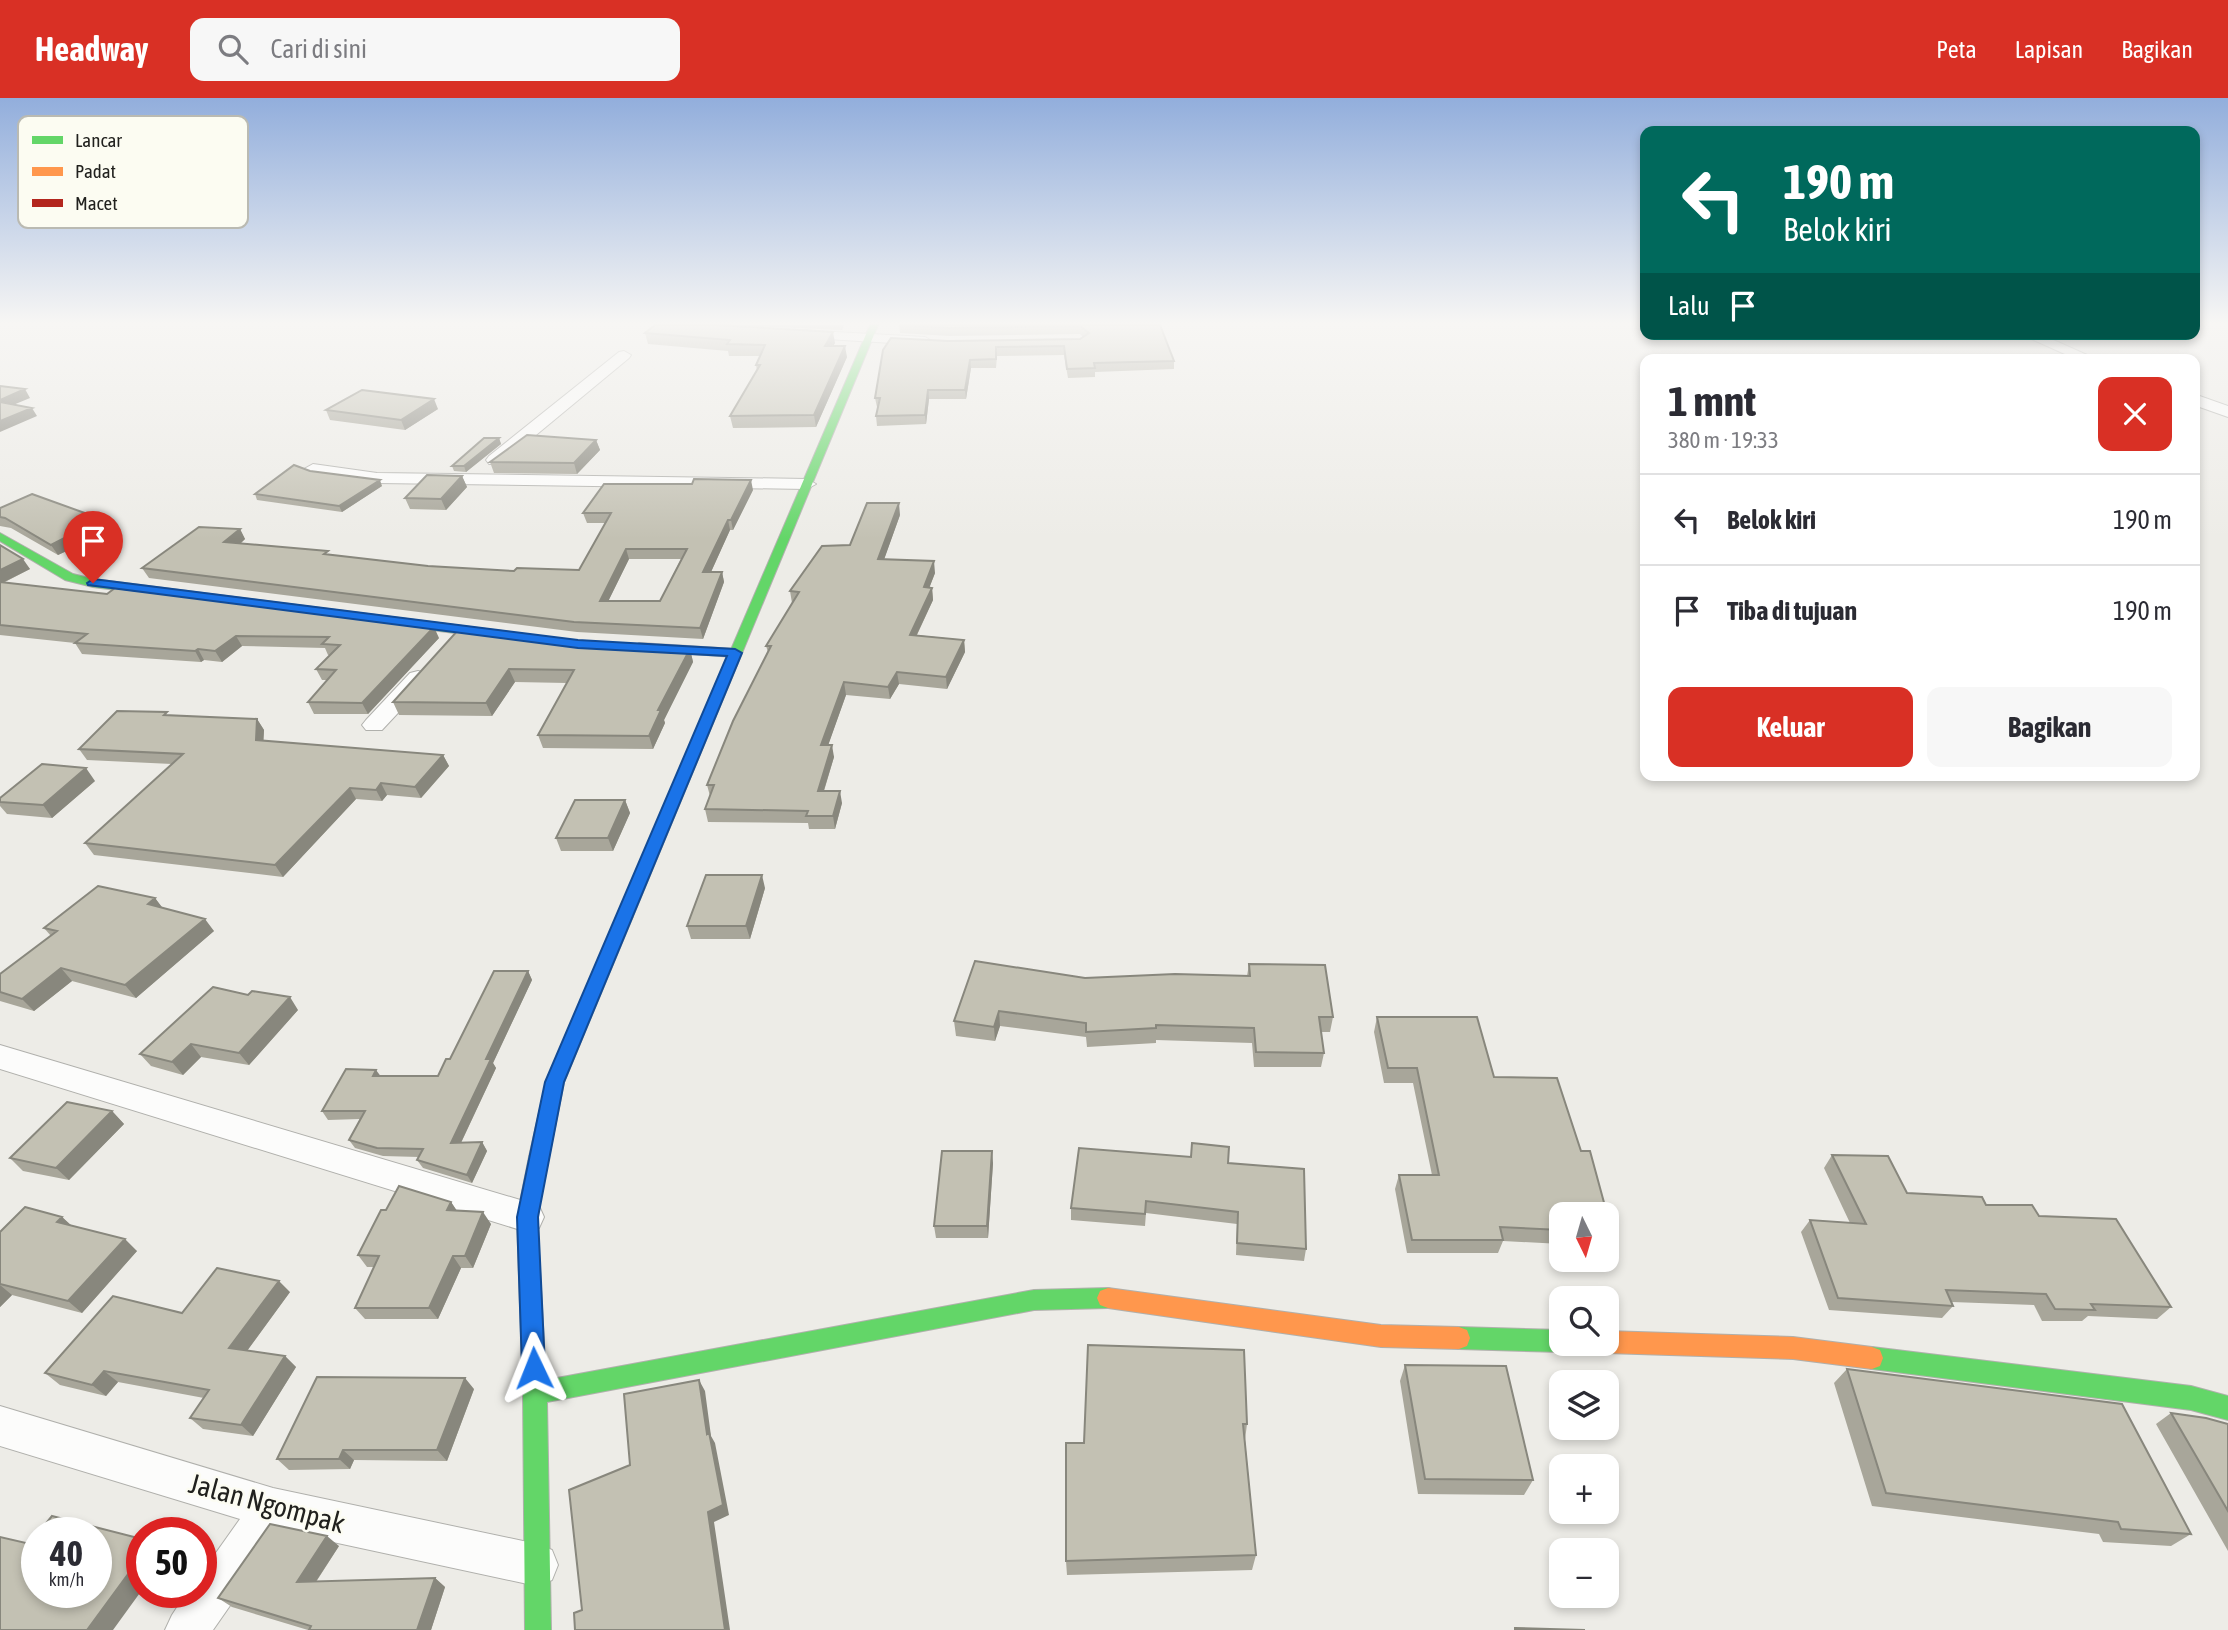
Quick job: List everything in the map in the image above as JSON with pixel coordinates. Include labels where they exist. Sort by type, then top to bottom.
[{"type":"street","points":[[469,481],[573,396]]},
{"type":"street","points":[[538,1630],[535,1393],[527,1217],[555,1082],[844,396]]},
{"type":"street","points":[[2200,401],[2228,412]]},
{"type":"street","points":[[313,469],[377,478],[469,481],[807,484]]},
{"type":"street","points":[[0,536],[69,577],[93,583],[526,638]]},
{"type":"street","points":[[374,725],[461,630]]},
{"type":"street","points":[[617,646],[735,653]]},
{"type":"street","points":[[0,1057],[527,1217]]},
{"type":"street","points":[[535,1393],[1034,1300],[1103,1297],[1381,1336],[1549,1341]]},
{"type":"street","points":[[1619,1342],[1793,1348],[2191,1398],[2228,1408]]},
{"type":"street","name":"Jalan Ngompak","points":[[0,1426],[273,1509],[537,1565]]},
{"type":"street","points":[[187,1630],[273,1509]]},
{"type":"building","points":[[350,396],[434,399],[401,420],[326,410]]},
{"type":"building","points":[[741,396],[822,396],[814,415],[730,416]]},
{"type":"building","points":[[927,396],[925,415],[876,416],[880,398],[875,398]]},
{"type":"building","points":[[0,402],[32,408],[0,421]]},
{"type":"building","points":[[527,435],[596,440],[574,463],[490,462]]},
{"type":"building","points":[[484,438],[499,438],[464,466],[452,466]]},
{"type":"building","points":[[294,465],[310,471],[380,480],[339,506],[255,494]]},
{"type":"building","points":[[427,475],[462,476],[441,499],[405,498]]},
{"type":"building","points":[[694,479],[751,480],[703,572],[722,572],[700,628],[574,622],[142,568],[199,527],[240,529],[224,542],[328,551],[324,554],[428,566],[514,571],[517,568],[579,570],[611,513],[583,513],[604,484],[692,484]],"holes":[[[626,549],[687,549],[660,601],[600,601]]]},
{"type":"building","points":[[32,494],[107,521],[77,537],[70,535],[51,545],[0,517],[0,508]]},
{"type":"building","points":[[867,503],[899,503],[878,559],[934,561],[924,587],[932,588],[910,635],[964,640],[946,677],[897,672],[888,687],[844,682],[821,745],[832,745],[818,791],[840,791],[833,816],[806,816],[808,811],[705,809],[714,785],[707,785],[733,721],[771,646],[766,646],[799,592],[790,591],[822,546],[850,545]]},
{"type":"building","points":[[0,545],[23,559],[0,570]]},
{"type":"building","points":[[0,582],[107,594],[115,588],[434,627],[362,703],[308,702],[336,670],[316,669],[340,645],[322,644],[329,637],[236,636],[215,651],[75,643],[87,634],[0,625]]},
{"type":"building","points":[[459,629],[572,643],[690,649],[658,710],[661,710],[649,736],[538,735],[574,670],[509,669],[486,703],[393,702]]},
{"type":"building","points":[[117,711],[257,719],[256,740],[443,755],[415,787],[381,783],[376,790],[350,788],[275,865],[85,843],[183,754],[79,749]]},
{"type":"building","points":[[42,764],[86,768],[43,805],[0,802],[0,798]]},
{"type":"building","points":[[575,800],[625,800],[608,838],[556,838]]},
{"type":"building","points":[[706,875],[762,875],[746,926],[687,926]]},
{"type":"building","points":[[98,886],[155,898],[148,904],[205,919],[125,985],[61,968],[22,999],[0,992],[0,974],[57,931],[44,928]]},
{"type":"building","points":[[975,961],[1085,978],[1175,974],[1250,976],[1249,964],[1325,965],[1333,1017],[1319,1017],[1324,1053],[1256,1052],[1254,1028],[1156,1025],[1156,1028],[1086,1032],[1086,1023],[999,1011],[994,1027],[954,1021]]},
{"type":"building","points":[[494,971],[528,971],[486,1059],[491,1059],[451,1143],[482,1142],[467,1175],[417,1160],[423,1149],[377,1148],[349,1140],[365,1111],[322,1111],[346,1069],[376,1070],[373,1076],[438,1076],[446,1059],[450,1059]]},
{"type":"building","points":[[213,987],[248,995],[252,991],[290,997],[239,1053],[191,1044],[172,1062],[140,1054]]},
{"type":"building","points":[[1377,1017],[1477,1017],[1494,1077],[1557,1078],[1581,1151],[1590,1151],[1604,1202],[1549,1202],[1549,1229],[1500,1227],[1503,1240],[1412,1240],[1399,1175],[1439,1175],[1417,1068],[1388,1068]]},
{"type":"building","points":[[67,1102],[112,1111],[56,1168],[10,1158]]},
{"type":"building","points":[[1192,1143],[1229,1147],[1228,1163],[1304,1169],[1306,1249],[1237,1243],[1238,1212],[1146,1201],[1145,1214],[1071,1208],[1079,1148],[1191,1157]]},
{"type":"building","points":[[942,1151],[992,1151],[987,1226],[934,1226]]},
{"type":"building","points":[[1832,1155],[1888,1156],[1907,1193],[1982,1197],[1986,1205],[2032,1205],[2039,1216],[2116,1219],[2171,1307],[2091,1304],[2095,1310],[2055,1309],[2046,1294],[1946,1290],[1953,1306],[1838,1298],[1810,1220],[1866,1224]]},
{"type":"building","points":[[399,1186],[451,1202],[447,1210],[483,1212],[465,1256],[453,1256],[429,1308],[355,1308],[379,1256],[358,1255],[381,1210],[386,1210]]},
{"type":"building","points":[[25,1207],[62,1217],[57,1222],[125,1239],[68,1301],[0,1284],[0,1232]]},
{"type":"building","points":[[217,1268],[279,1281],[229,1348],[285,1356],[241,1425],[190,1418],[209,1390],[104,1371],[92,1385],[45,1373],[113,1296],[182,1313]]},
{"type":"building","points":[[1088,1345],[1244,1350],[1247,1424],[1243,1424],[1256,1555],[1066,1561],[1066,1443],[1084,1443]]},
{"type":"building","points":[[1405,1365],[1506,1366],[1533,1480],[1425,1479]]},
{"type":"building","points":[[1847,1369],[2122,1404],[2191,1534],[2121,1529],[2118,1522],[1886,1493]]},
{"type":"building","points":[[317,1377],[465,1378],[437,1450],[343,1450],[339,1459],[277,1459]]},
{"type":"building","points":[[699,1380],[707,1434],[709,1432],[723,1505],[708,1512],[725,1630],[575,1630],[574,1613],[582,1610],[569,1490],[630,1465],[624,1394]]},
{"type":"building","points":[[2171,1413],[2228,1424],[2228,1511]]},
{"type":"building","points":[[270,1524],[327,1536],[297,1582],[435,1578],[417,1630],[309,1630],[311,1626],[218,1598]]},
{"type":"building","points":[[112,1531],[126,1535],[126,1577],[112,1596]]},
{"type":"building","points":[[0,1537],[21,1542],[21,1608],[103,1608],[87,1630],[0,1630]]},
{"type":"building","points":[[1515,1628],[1585,1630],[1515,1630]]},
{"type":"traffic: fast","points":[[625,916],[844,396]]},
{"type":"traffic: fast","points":[[0,536],[69,577],[93,583],[510,636]]},
{"type":"traffic: fast","points":[[538,1630],[535,1393],[527,1217],[539,1157]]},
{"type":"traffic: fast","points":[[535,1393],[1034,1300],[1108,1298]]},
{"type":"traffic: fast","points":[[1459,1338],[1549,1341]]},
{"type":"traffic: fast","points":[[1872,1358],[2191,1398],[2228,1408]]},
{"type":"traffic: slow","points":[[1108,1298],[1381,1336],[1459,1338]]},
{"type":"traffic: slow","points":[[1619,1342],[1793,1348],[1872,1358]]},
{"type":"traffic: jam","points":[[639,647],[735,653]]},
{"type":"traffic: jam","points":[[539,1157],[555,1082],[625,916]]},
{"type":"route","points":[[93,583],[578,644],[735,653],[555,1082],[527,1217],[534,1368]]}]
